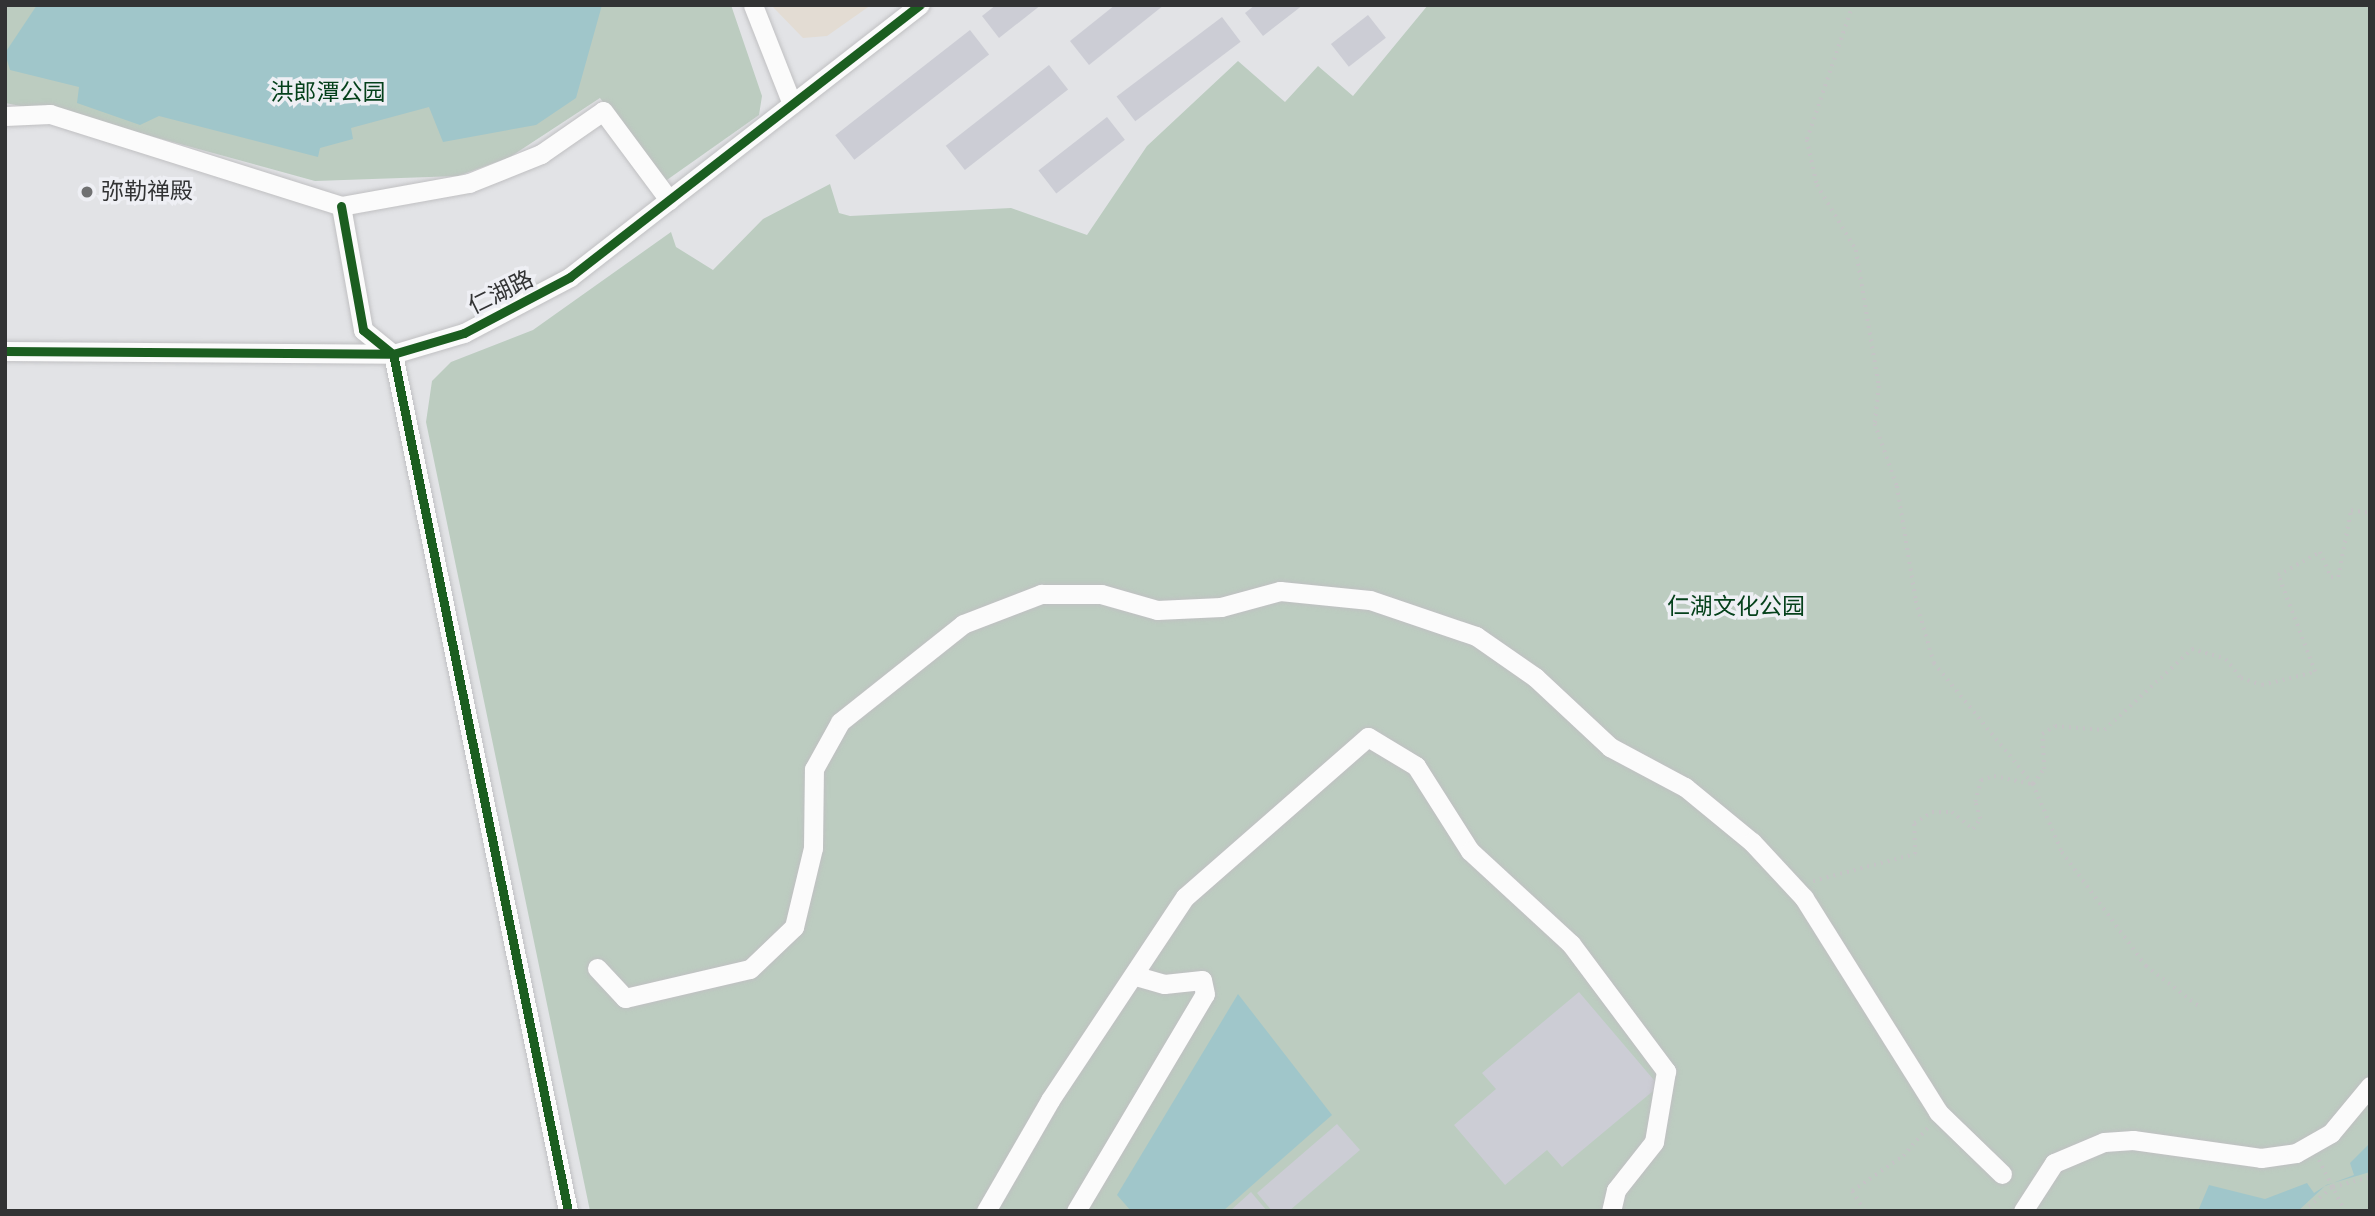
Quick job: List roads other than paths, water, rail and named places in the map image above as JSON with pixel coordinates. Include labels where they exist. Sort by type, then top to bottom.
[{"type":"street","points":[[753,5],[792,104]]},
{"type":"street","name":"仁湖路","points":[[5,351],[393,354],[464,333],[530,303],[669,200],[919,5]]},
{"type":"street","points":[[5,116],[50,114],[341,206],[469,183],[541,154],[603,111],[669,200]]},
{"type":"street","points":[[341,206],[363,330],[393,354],[568,1211]]},
{"type":"street","points":[[597,968],[625,998],[750,969],[794,927],[813,848],[814,769],[840,722],[963,624],[1041,594],[1101,594],[1157,610],[1221,607],[1293,592],[1370,600],[1476,636],[1535,677],[1611,747],[1685,787],[1752,842],[1799,892],[1938,1112],[2002,1174]]},
{"type":"street","points":[[986,1211],[1050,1100],[1203,877],[1356,741],[1378,738],[1416,766],[1470,851],[1584,960],[1666,1071],[1654,1142],[1616,1190],[1611,1211]]},
{"type":"street","points":[[1076,1211],[1206,985],[1202,980],[1164,984],[1136,976]]},
{"type":"street","points":[[2023,1211],[2054,1163],[2104,1142],[2133,1140],[2261,1158],[2312,1147],[2347,1118],[2370,1086]]},
{"type":"water","name":"洪郎潭公园","points":[[37,5],[602,5],[576,98],[536,125],[443,142],[429,107],[351,128],[353,139],[320,148],[318,157],[159,116],[140,125],[77,103],[79,87],[10,70],[5,53]]},
{"type":"water","points":[[1238,994],[1332,1115],[1223,1211],[1131,1211],[1117,1195]]},
{"type":"water","points":[[2370,1143],[2370,1172],[2333,1183],[2354,1175],[2350,1163]]},
{"type":"water","points":[[2307,1183],[2314,1193],[2325,1186],[2298,1211],[2198,1211],[2209,1185],[2265,1199]]},
{"type":"place","name":"弥勒禅殿","points":[[87,192]]},
{"type":"park label","name":"仁湖文化公园","points":[[1736,607]]}]
